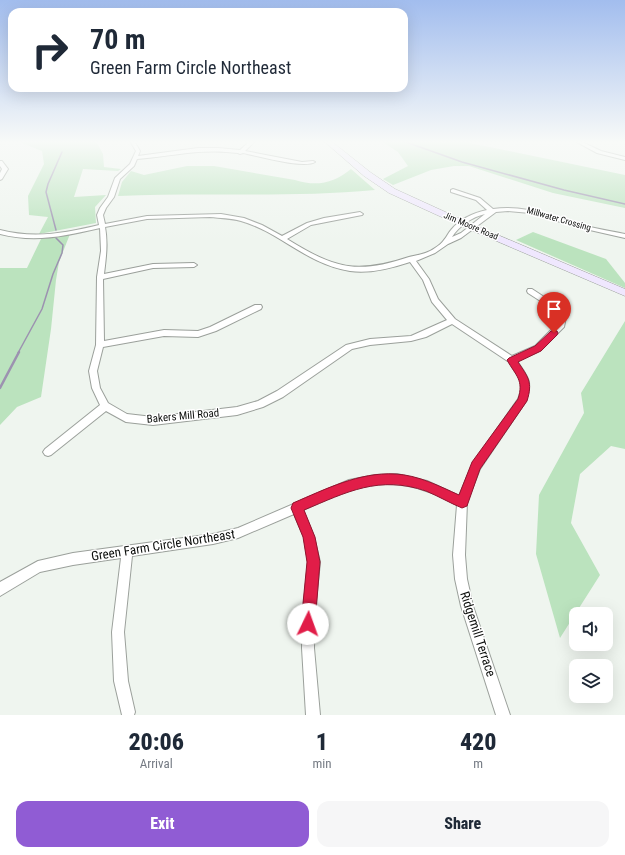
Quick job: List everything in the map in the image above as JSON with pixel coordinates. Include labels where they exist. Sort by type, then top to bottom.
[{"type":"street","points":[[48,452],[105,406],[96,388],[93,371],[100,345],[100,277],[104,251],[100,215],[102,208],[111,197],[118,178],[122,174]]},
{"type":"street","name":"Jim Moore Road","points":[[368,174],[392,191],[462,223],[625,293]]},
{"type":"street","points":[[0,232],[26,238],[46,236],[145,218],[222,216],[245,220],[315,258],[340,268],[354,270],[375,268],[435,251],[447,241],[457,238],[492,211],[478,199],[452,191]]},
{"type":"street","name":"Millwater Crossing","points":[[447,241],[450,235],[472,215],[482,211],[509,209],[528,210],[583,226],[625,236]]},
{"type":"street","points":[[282,239],[309,224],[360,214]]},
{"type":"street","name":"Ridgemill Terrace","points":[[411,259],[426,279],[435,300],[442,311],[452,321],[512,360],[524,378],[526,389],[522,401],[476,466],[462,502],[459,555],[461,580],[467,606],[504,715]]},
{"type":"street","points":[[100,277],[153,266],[194,265]]},
{"type":"street","points":[[512,360],[538,348],[561,325],[563,312],[530,291]]},
{"type":"street","points":[[100,345],[164,333],[198,334],[213,330],[258,307]]},
{"type":"street","name":"Bakers Mill Road","points":[[105,406],[126,418],[153,421],[237,411],[260,404],[280,394],[348,347],[361,342],[406,340],[452,321]]},
{"type":"street","name":"Green Farm Circle Northeast","points":[[0,590],[38,567],[127,551],[213,539],[238,533],[349,485],[375,480],[397,479],[427,486],[462,502]]},
{"type":"street","points":[[297,508],[309,537],[314,562],[308,612],[308,648],[313,715]]},
{"type":"street","points":[[127,551],[118,632],[121,681],[128,712]]},
{"type":"green space","points":[[39,174],[81,174],[74,197],[106,195],[95,207],[96,223],[39,234],[48,217],[29,215],[28,196]]},
{"type":"green space","points":[[128,174],[262,174],[303,182],[318,183],[332,180],[344,174],[357,174],[375,190],[311,194],[182,194],[118,196],[122,182]]},
{"type":"green space","points":[[392,174],[420,174],[393,185],[383,179]]},
{"type":"green space","points":[[495,174],[625,175],[625,208],[553,193]]},
{"type":"green space","points":[[533,232],[606,259],[625,283],[625,288],[516,240]]},
{"type":"green space","points":[[70,234],[59,262],[41,397],[17,407],[0,425],[0,268],[27,268],[41,239]]},
{"type":"green space","points":[[625,321],[625,449],[611,446],[580,474],[571,523],[600,575],[580,607],[569,607],[569,624],[560,638],[536,554],[539,495],[584,413],[581,393]]},
{"type":"waterway","points":[[52,174],[46,192],[56,230]]},
{"type":"waterway","points":[[507,174],[564,190],[625,204]]},
{"type":"waterway","points":[[18,353],[42,309],[53,274],[62,253],[63,245],[56,238]]},
{"type":"waterway","points":[[0,388],[19,352]]},
{"type":"route","points":[[308,624],[314,562],[309,537],[297,508],[349,485],[375,480],[397,479],[427,486],[462,502],[476,466],[522,401],[526,389],[524,378],[512,360],[538,348],[554,333]]}]
